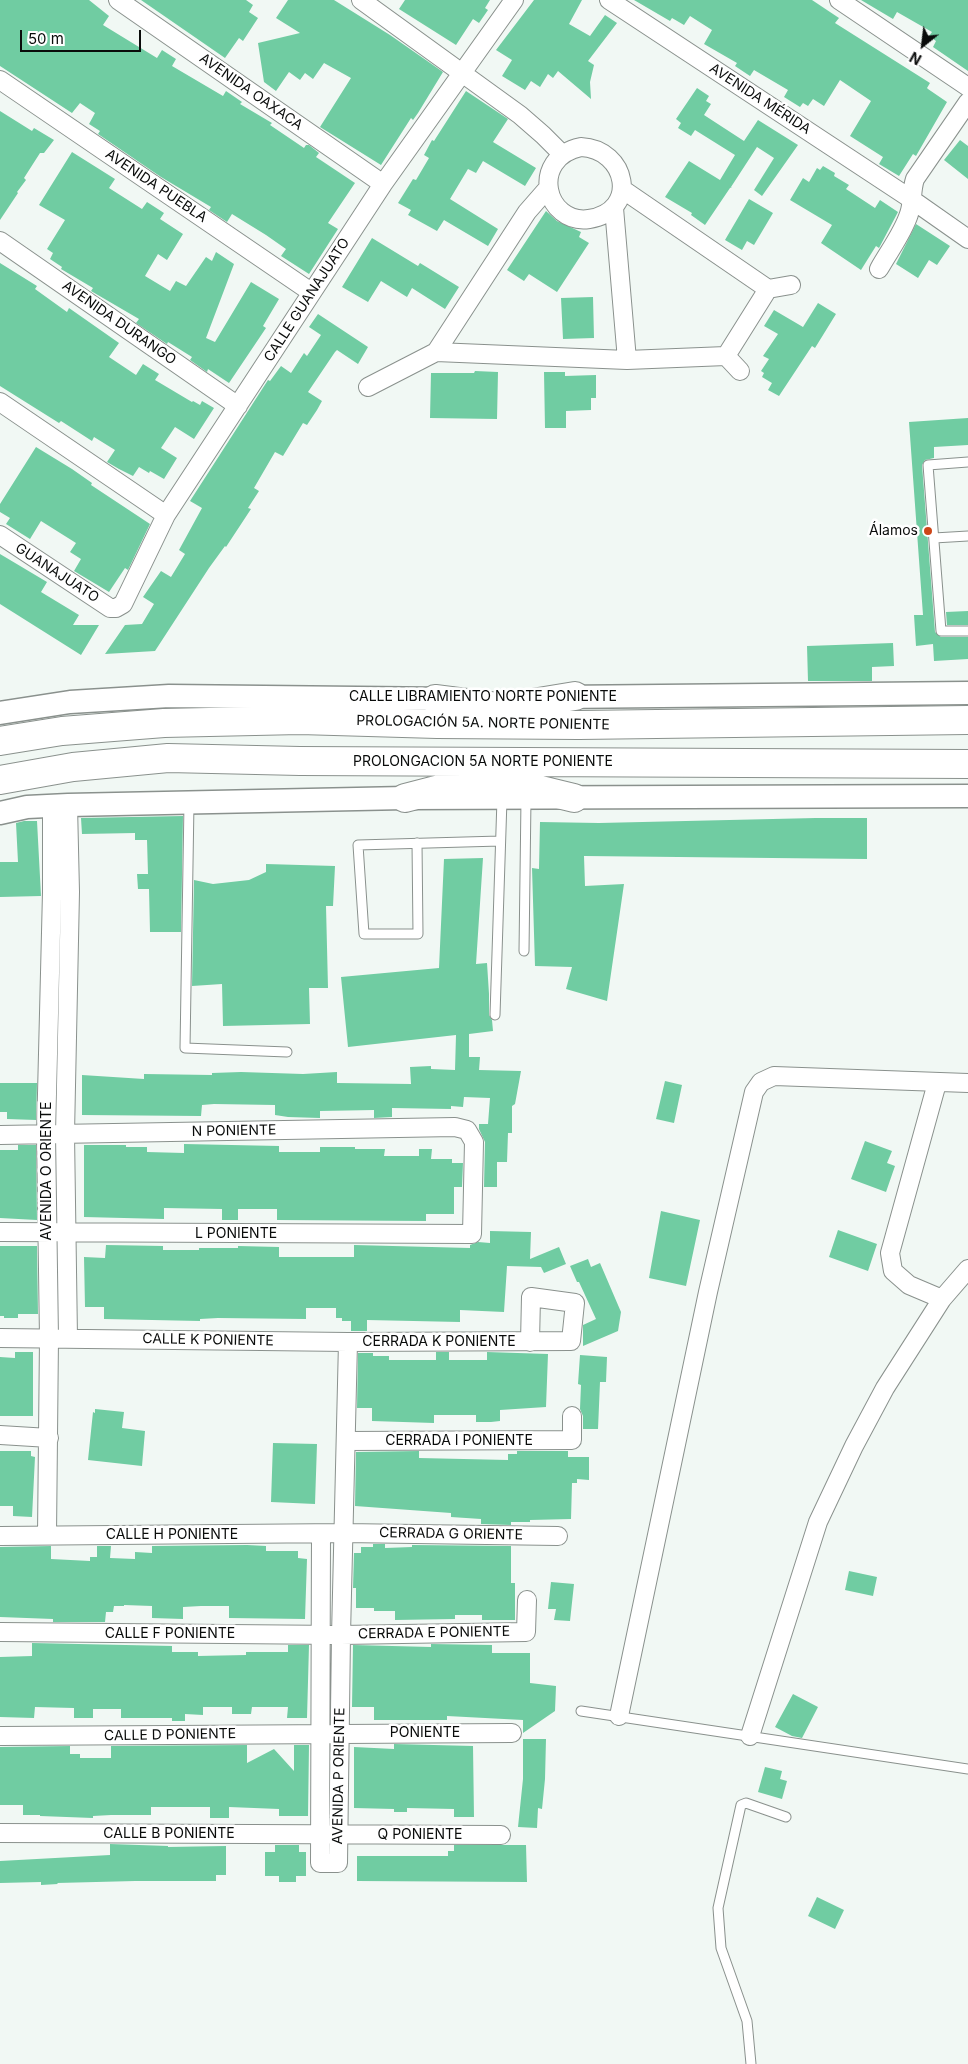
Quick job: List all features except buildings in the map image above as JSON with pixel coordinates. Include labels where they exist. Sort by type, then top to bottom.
[{"type":"main road","points":[[436,712],[505,708],[575,696]]},
{"type":"main road","points":[[505,708],[579,725]]},
{"type":"main road","name":"PROLOGACIÓN 5A. NORTE PONIENTE","points":[[0,741],[62,731],[164,723],[300,720],[436,712],[579,725],[968,720]]},
{"type":"main road","name":"PROLONGACION 5A NORTE PONIENTE","points":[[0,780],[73,767],[168,758],[422,762],[968,764]]},
{"type":"main road","points":[[422,762],[494,788],[574,798]]},
{"type":"main road","points":[[405,798],[494,788],[547,762]]},
{"type":"street","name":"AVENIDA OAXACA","points":[[118,0],[382,184]]},
{"type":"street","points":[[361,0],[520,115],[544,135],[562,154]]},
{"type":"street","name":"CALLE GUANAJUATO","points":[[116,608],[123,604],[166,515],[311,292],[382,184],[514,0]]},
{"type":"street","name":"AVENIDA MÉRIDA","points":[[609,0],[911,199],[968,239]]},
{"type":"street","points":[[839,0],[968,87]]},
{"type":"street","name":"AVENIDA PUEBLA","points":[[0,80],[311,292]]},
{"type":"street","points":[[879,269],[907,220],[915,179],[968,102]]},
{"type":"street","points":[[581,147],[601,151],[610,157],[616,166],[622,189],[620,200],[607,214],[587,219],[577,218],[567,215],[552,200],[548,188],[550,170],[562,154],[571,149],[581,147]]},
{"type":"street","points":[[436,352],[527,212],[548,188]]},
{"type":"street","points":[[622,189],[768,289],[791,285]]},
{"type":"street","points":[[614,208],[626,360]]},
{"type":"street","name":"AVENIDA DURANGO","points":[[0,241],[238,406]]},
{"type":"street","points":[[726,356],[768,289]]},
{"type":"street","points":[[368,387],[436,352],[626,360],[726,356],[740,371]]},
{"type":"street","points":[[0,402],[166,515]]},
{"type":"street","name":"GUANAJUATO","points":[[0,535],[110,608],[116,608]]},
{"type":"street","name":"CALLE LIBRAMIENTO NORTE PONIENTE","points":[[0,713],[70,702],[169,696],[436,712],[575,696],[968,693]]},
{"type":"street","points":[[494,788],[526,798],[968,796]]},
{"type":"street","points":[[0,813],[27,807],[60,805],[405,798]]},
{"type":"street","name":"AVENIDA O ORIENTE","points":[[60,805],[70,892],[65,1134],[68,1338]]},
{"type":"street","name":"AVENIDA O ORIENTE","points":[[47,1535],[49,1338],[46,1134],[52,892],[60,805]]},
{"type":"street","points":[[618,1716],[708,1292],[754,1092],[761,1082],[774,1076],[968,1083]]},
{"type":"street","points":[[937,1083],[890,1253],[893,1271],[909,1284],[942,1299]]},
{"type":"street","name":"N PONIENTE","points":[[0,1135],[455,1127],[466,1130],[474,1142],[472,1234]]},
{"type":"street","name":"L PONIENTE","points":[[0,1232],[66,1234],[472,1234]]},
{"type":"street","points":[[750,1736],[818,1522],[854,1446],[885,1388],[942,1299],[968,1269]]},
{"type":"street","name":"CALLE K PONIENTE","points":[[0,1338],[348,1342]]},
{"type":"street","name":"CERRADA K PONIENTE","points":[[348,1342],[530,1342]]},
{"type":"street","name":"AVENIDA P ORIENTE","points":[[321,1534],[320,1863],[338,1863],[348,1342]]},
{"type":"street","name":"CERRADA I PONIENTE","points":[[346,1441],[572,1440],[572,1416]]},
{"type":"street","points":[[0,1435],[49,1438]]},
{"type":"street","name":"CALLE H PONIENTE","points":[[0,1536],[344,1533]]},
{"type":"street","name":"CERRADA G ORIENTE","points":[[344,1533],[558,1536]]},
{"type":"street","name":"CERRADA E PONIENTE","points":[[341,1635],[526,1632],[527,1600]]},
{"type":"street","name":"CALLE F PONIENTE","points":[[0,1632],[341,1635]]},
{"type":"street","name":"CALLE D PONIENTE","points":[[0,1736],[339,1733]]},
{"type":"street","name":"PONIENTE","points":[[339,1733],[512,1733]]},
{"type":"street","name":"CALLE B PONIENTE","points":[[0,1834],[338,1834]]},
{"type":"street","name":"Q PONIENTE","points":[[338,1834],[502,1835]]},
{"type":"lane","points":[[968,462],[928,465],[941,631],[968,632]]},
{"type":"lane","points":[[934,538],[968,536]]},
{"type":"lane","points":[[494,788],[500,841],[495,1015]]},
{"type":"lane","points":[[524,951],[526,798]]},
{"type":"lane","points":[[189,802],[185,1048],[287,1052]]},
{"type":"lane","points":[[417,843],[418,934],[364,934],[358,845],[417,843],[500,841]]},
{"type":"lane","points":[[581,1711],[968,1769]]},
{"type":"lane","points":[[751,2064],[747,2021],[721,1948],[718,1908],[741,1805],[746,1803],[786,1817]]},
{"type":"place","name":"Álamos","points":[[928,531]]}]
